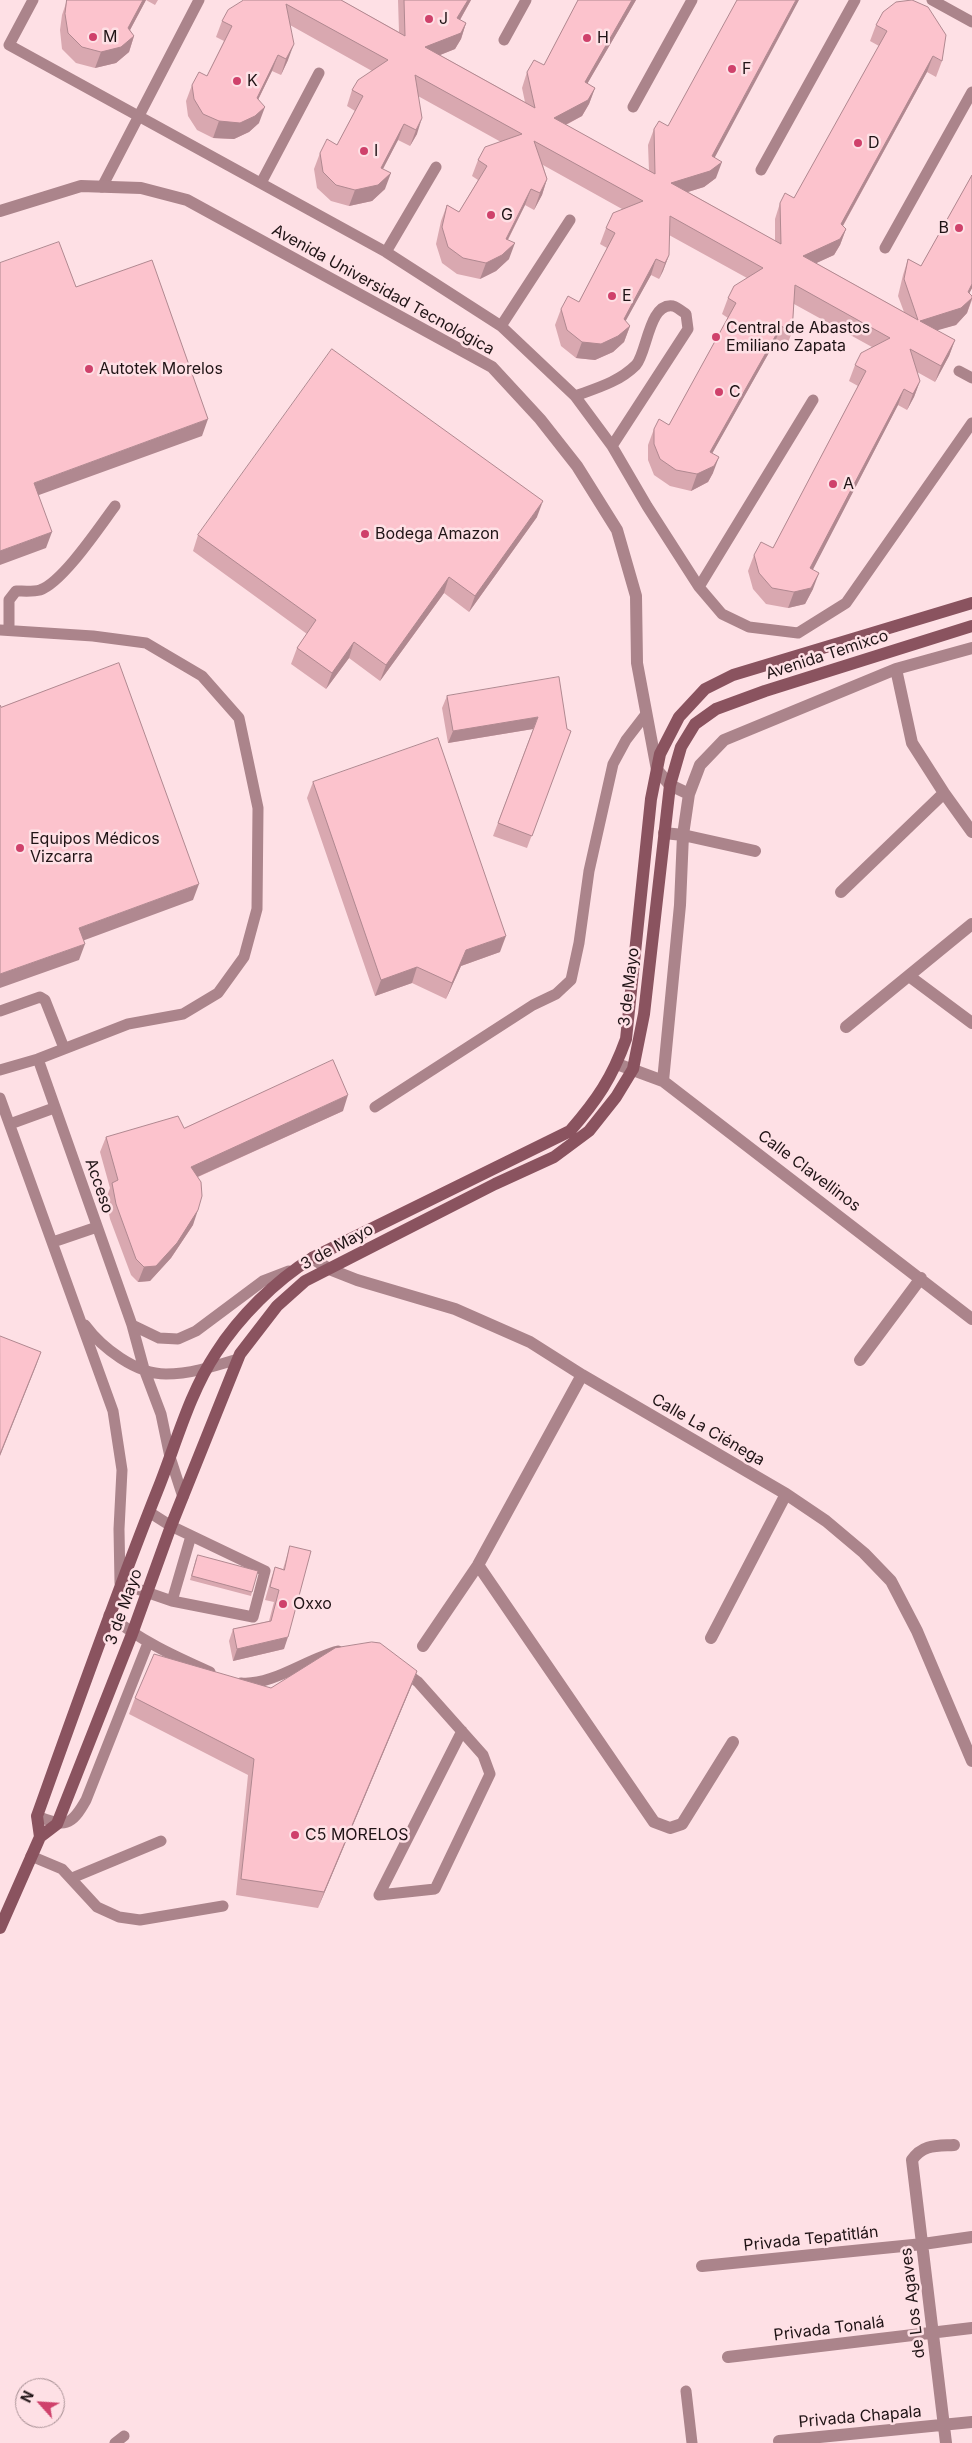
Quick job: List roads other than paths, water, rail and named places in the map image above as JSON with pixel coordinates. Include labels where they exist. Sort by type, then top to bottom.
[{"type":"main road","points":[[40,1837],[37,1816],[120,1583],[198,1384],[216,1352],[259,1302],[293,1270],[312,1258],[570,1131],[597,1100],[617,1064],[626,1038],[651,799],[660,754],[679,718],[705,689],[734,675],[972,603]]},
{"type":"main road","name":"Avenida Temixco","points":[[695,724],[716,709],[756,694],[972,626]]},
{"type":"main road","name":"3 de Mayo","points":[[57,1824],[132,1634],[171,1526],[238,1359],[277,1306],[305,1281],[495,1184],[554,1157],[589,1131],[616,1097],[633,1069],[644,1014],[670,786],[681,747],[695,724]]},
{"type":"main road","points":[[0,1928],[40,1837],[57,1824]]},
{"type":"street","name":"Avenida Universidad Tecnológica","points":[[0,211],[81,186],[141,188],[187,200],[492,367],[540,419],[577,466],[617,530],[636,596],[637,663],[657,770]]},
{"type":"street","points":[[663,1081],[680,905],[684,835],[689,794],[700,765],[724,740],[896,669],[972,648]]},
{"type":"street","points":[[896,669],[912,743],[972,832]]},
{"type":"street","points":[[657,770],[670,786],[689,794]]},
{"type":"street","points":[[841,892],[944,793]]},
{"type":"street","points":[[664,833],[684,835],[755,851]]},
{"type":"street","points":[[846,1027],[972,924]]},
{"type":"street","points":[[909,976],[972,1023]]},
{"type":"street","name":"Calle Clavellinos","points":[[617,1064],[663,1081],[972,1319]]},
{"type":"street","name":"Calle La Ciénega","points":[[312,1258],[329,1269],[357,1280],[455,1309],[530,1342],[582,1375],[786,1494],[826,1521],[864,1553],[891,1581],[917,1631],[972,1761]]},
{"type":"street","points":[[860,1360],[921,1278]]},
{"type":"street","points":[[424,1646],[478,1565],[582,1375]]},
{"type":"street","points":[[711,1638],[786,1494]]},
{"type":"street","points":[[478,1565],[654,1822],[670,1828],[682,1824],[734,1742]]},
{"type":"street","name":"de Los Agaves","points":[[946,2443],[912,2160],[918,2151],[925,2147],[954,2145]]},
{"type":"street","name":"Privada Tepatitlán","points":[[702,2266],[923,2244],[972,2237]]},
{"type":"street","name":"Privada Tonalá","points":[[728,2357],[972,2328]]},
{"type":"street","name":"Privada Chapala","points":[[779,2441],[972,2422]]},
{"type":"lane","points":[[33,0],[10,45],[386,252],[501,326],[575,396],[612,446],[698,587],[722,614],[748,627],[798,633],[846,603],[972,423]]},
{"type":"lane","points":[[102,187],[199,0]]},
{"type":"lane","points":[[504,40],[526,0]]},
{"type":"lane","points":[[633,107],[692,0]]},
{"type":"lane","points":[[761,170],[854,0]]},
{"type":"lane","points":[[932,0],[972,22]]},
{"type":"lane","points":[[261,183],[319,73]]},
{"type":"lane","points":[[885,248],[972,92]]},
{"type":"lane","points":[[386,252],[436,167]]},
{"type":"lane","points":[[501,326],[570,220]]},
{"type":"lane","points":[[575,396],[619,379],[638,363],[653,321],[663,308],[672,306],[686,314],[688,329],[612,446]]},
{"type":"lane","points":[[959,371],[972,378]]},
{"type":"lane","points":[[698,587],[812,400]]},
{"type":"lane","points":[[0,1070],[38,1058],[128,1024],[183,1014],[218,993],[244,957],[257,909],[258,808],[239,718],[202,676],[146,644],[93,636],[4,630],[9,600],[16,591],[40,590],[56,579],[83,548],[115,506]]},
{"type":"lane","points":[[375,1108],[533,1005],[556,994],[571,980],[579,942],[589,871],[613,764],[626,740],[646,714]]},
{"type":"lane","points":[[0,1011],[40,997],[45,1000],[64,1048]]},
{"type":"lane","name":"Acceso","points":[[38,1058],[54,1108],[132,1325],[144,1369],[161,1414],[170,1457],[183,1497]]},
{"type":"lane","points":[[0,1098],[113,1411],[122,1470],[119,1529],[120,1583],[172,1601],[253,1617],[265,1571],[171,1526],[149,1512]]},
{"type":"lane","points":[[10,1124],[54,1108]]},
{"type":"lane","points":[[53,1242],[96,1227]]},
{"type":"lane","points":[[132,1325],[159,1338],[178,1338],[196,1331],[263,1281],[293,1270]]},
{"type":"lane","points":[[79,1318],[99,1343],[120,1357],[144,1369],[165,1374],[207,1369],[238,1359]]},
{"type":"lane","points":[[172,1601],[191,1536]]},
{"type":"lane","points":[[109,1615],[132,1634],[148,1643],[227,1680],[254,1684],[322,1655],[350,1648]]},
{"type":"lane","points":[[37,1816],[57,1824],[68,1824],[77,1816],[86,1800],[148,1643]]},
{"type":"lane","points":[[391,1662],[418,1682],[483,1754],[490,1774],[435,1890],[379,1895],[462,1731]]},
{"type":"lane","points":[[72,1878],[162,1841]]},
{"type":"lane","points":[[31,1856],[62,1869],[97,1907],[118,1917],[140,1920],[223,1906]]},
{"type":"lane","points":[[686,2391],[692,2443]]},
{"type":"place","name":"J","points":[[429,19]]},
{"type":"place","name":"M","points":[[93,37]]},
{"type":"place","name":"H","points":[[587,38]]},
{"type":"place","name":"F","points":[[732,69]]},
{"type":"place","name":"K","points":[[237,81]]},
{"type":"place","name":"D","points":[[858,143]]},
{"type":"place","name":"I","points":[[364,151]]},
{"type":"place","name":"G","points":[[491,215]]},
{"type":"place","name":"B","points":[[959,228]]},
{"type":"place","name":"E","points":[[612,296]]},
{"type":"place","name":"Central de Abastos Emiliano Zapata","points":[[716,337]]},
{"type":"place","name":"Autotek Morelos","points":[[89,369]]},
{"type":"place","name":"C","points":[[719,392]]},
{"type":"place","name":"A","points":[[833,484]]},
{"type":"place","name":"Bodega Amazon","points":[[365,534]]},
{"type":"place","name":"Equipos Médicos Vizcarra","points":[[20,848]]},
{"type":"place","name":"Oxxo","points":[[283,1604]]},
{"type":"place","name":"C5 MORELOS","points":[[295,1835]]}]
